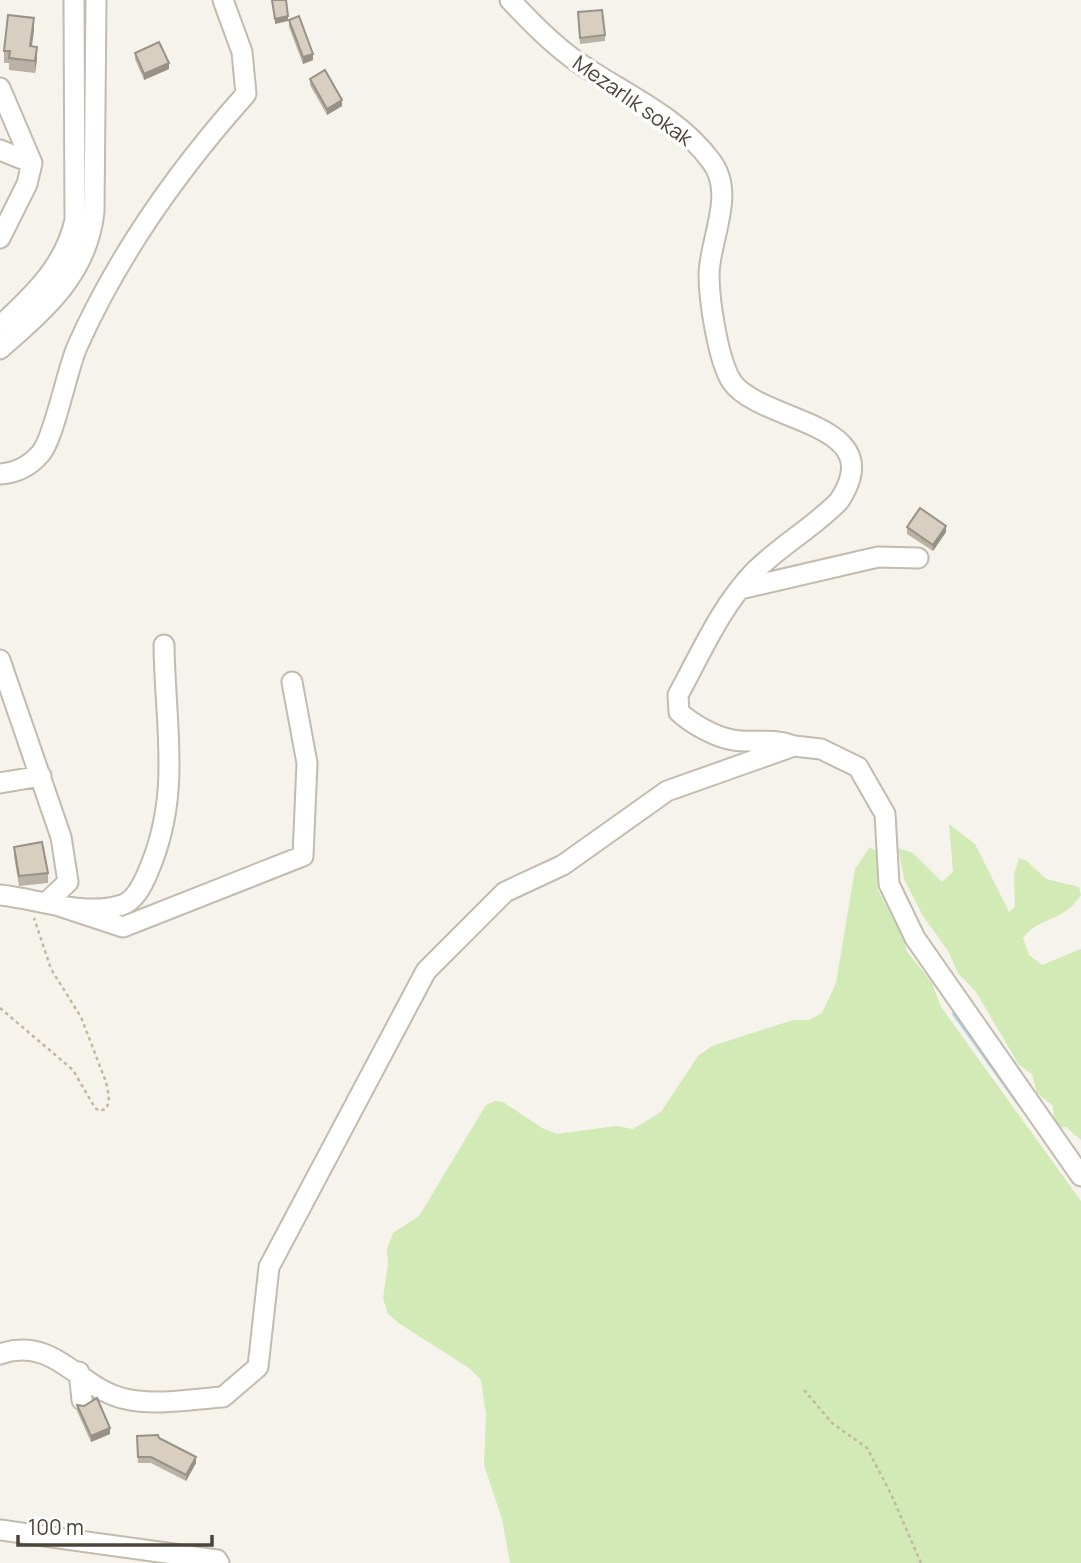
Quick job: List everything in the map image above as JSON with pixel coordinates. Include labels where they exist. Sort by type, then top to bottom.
[{"type":"street","points":[[0,326],[52,273],[74,227],[74,0]]},
{"type":"street","points":[[0,349],[62,290],[89,242],[94,212],[96,0]]},
{"type":"street","points":[[0,474],[16,473],[43,452],[76,348],[106,293],[149,219],[195,151],[246,94],[242,52],[223,0]]},
{"type":"street","name":"Mezarlık sokak","points":[[510,0],[556,46],[681,129],[714,164],[720,182],[722,205],[709,275],[724,365],[732,382],[743,394],[792,415],[832,438],[852,460],[851,479],[839,501],[756,570],[740,589],[726,607],[678,695],[679,712],[727,738],[766,739],[794,746]]},
{"type":"street","points":[[0,88],[32,163],[27,184],[1,235]]},
{"type":"street","points":[[0,150],[32,163]]},
{"type":"street","points":[[740,589],[878,557],[918,558]]},
{"type":"street","points":[[0,895],[84,908],[124,905],[144,880],[163,828],[170,790],[164,645]]},
{"type":"street","points":[[0,660],[61,837],[68,882],[38,900]]},
{"type":"street","points":[[38,900],[123,928],[303,856],[307,763],[292,682]]},
{"type":"street","points":[[0,1354],[11,1350],[38,1350],[79,1372],[108,1392],[125,1399],[145,1401],[223,1397],[244,1381],[258,1367],[269,1267],[426,971],[505,892],[563,864],[667,790],[794,746],[821,749],[858,767],[885,814],[889,884],[915,937],[1081,1176]]},
{"type":"street","points":[[0,783],[41,776]]},
{"type":"street","points":[[79,1372],[82,1400]]},
{"type":"street","points":[[0,1530],[217,1560],[219,1563]]},
{"type":"path","points":[[0,1008],[68,1064],[95,1108],[100,1111],[107,1108],[109,1097],[106,1083],[81,1017],[51,969],[38,900]]},
{"type":"path","points":[[804,1390],[832,1423],[867,1448],[891,1494],[920,1563]]},
{"type":"green space","points":[[949,824],[975,844],[1009,912],[1015,907],[1014,874],[1019,858],[1027,861],[1046,879],[1079,887],[1081,895],[1074,904],[1036,926],[1023,938],[1029,955],[1042,965],[1081,949],[1081,1140],[1066,1127],[1054,1128],[1053,1106],[1037,1093],[1032,1074],[1019,1065],[976,992],[958,973],[948,951],[923,916],[904,879],[898,848],[913,853],[942,882],[953,872]]},
{"type":"green space","points":[[870,847],[876,851],[878,890],[905,942],[906,950],[932,983],[941,1007],[1081,1201],[1081,1563],[510,1563],[502,1519],[484,1465],[486,1415],[481,1380],[469,1368],[388,1314],[383,1298],[388,1265],[387,1249],[393,1233],[419,1216],[486,1105],[495,1101],[503,1102],[542,1128],[557,1134],[616,1126],[633,1129],[661,1112],[698,1056],[712,1046],[793,1020],[809,1020],[822,1013],[836,983],[855,869]]},
{"type":"building","points":[[272,0],[286,0],[288,16],[275,19]]},
{"type":"building","points":[[602,10],[605,35],[580,38],[578,12]]},
{"type":"building","points":[[8,15],[34,18],[30,46],[37,47],[35,61],[9,58],[10,51],[4,51]]},
{"type":"building","points":[[299,16],[313,54],[303,57],[289,20]]},
{"type":"building","points":[[159,42],[169,63],[144,74],[135,53]]},
{"type":"building","points":[[325,70],[342,100],[327,109],[310,79]]},
{"type":"building","points":[[920,508],[946,526],[933,545],[907,527]]},
{"type":"building","points":[[42,842],[48,873],[19,876],[14,847]]},
{"type":"building","points":[[97,1398],[110,1428],[91,1436],[77,1405],[84,1406]]},
{"type":"building","points":[[158,1435],[196,1457],[186,1475],[151,1457],[138,1457],[137,1436]]},
{"type":"waterway","points":[[954,1014],[1020,1106]]}]
